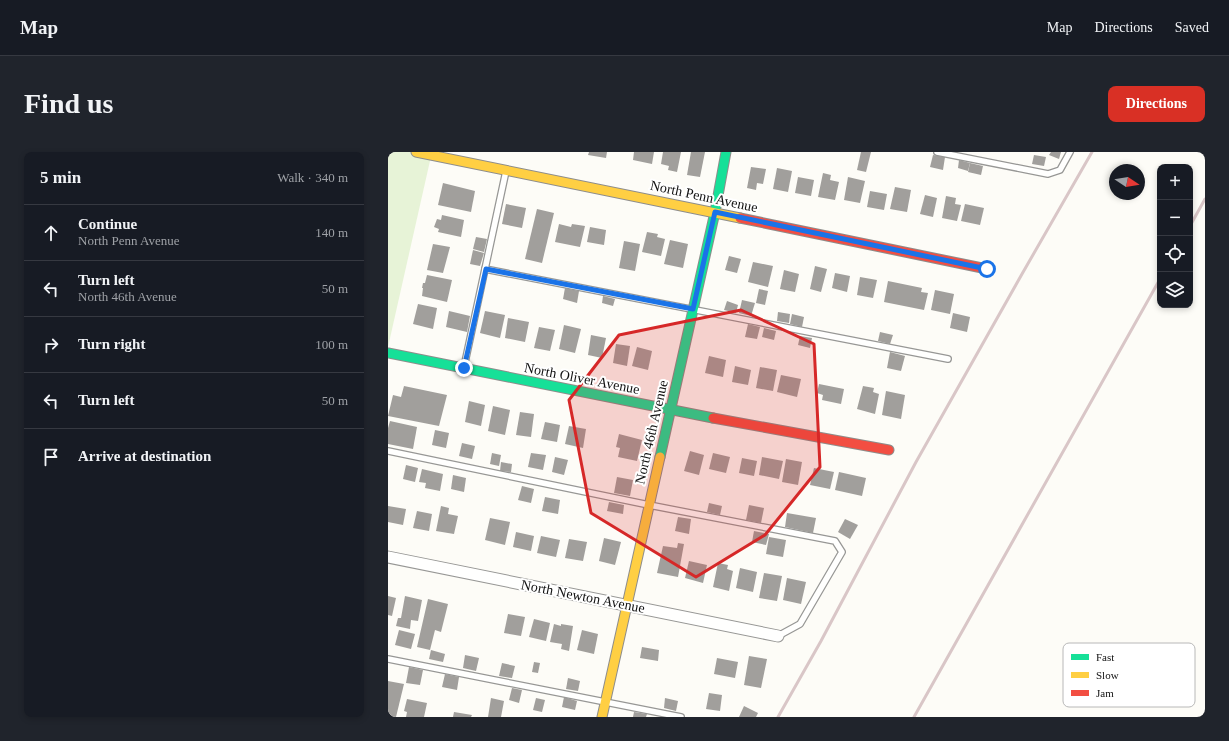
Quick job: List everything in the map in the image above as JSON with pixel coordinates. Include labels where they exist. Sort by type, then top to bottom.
[{"type":"street","name":"North Penn Avenue","points":[[416,152],[715,212],[987,269]]},
{"type":"street","name":"North 46th Avenue","points":[[602,717],[626,604],[715,212],[726,152]]},
{"type":"street","name":"North Oliver Avenue","points":[[388,353],[670,410],[889,450]]},
{"type":"street","name":"North Newton Avenue","points":[[388,557],[778,636]]},
{"type":"lane","points":[[937,152],[1048,174],[1060,170],[1070,152]]},
{"type":"lane","points":[[464,368],[506,170]]},
{"type":"lane","points":[[486,269],[948,359]]},
{"type":"lane","points":[[388,451],[649,505],[835,541],[842,552],[800,624],[778,636]]},
{"type":"lane","points":[[388,659],[681,717]]},
{"type":"highlighted area","points":[[741,310],[814,344],[820,467],[765,535],[696,577],[591,513],[569,400],[619,335]]},
{"type":"green space","points":[[388,152],[432,152],[388,347]]},
{"type":"building","points":[[589,152],[607,152],[606,158],[588,155]]},
{"type":"building","points":[[634,152],[654,152],[652,164],[633,160]]},
{"type":"building","points":[[663,152],[681,152],[677,172],[668,170],[669,166],[661,164]]},
{"type":"building","points":[[691,152],[705,152],[700,177],[687,175]]},
{"type":"building","points":[[861,152],[871,152],[866,172],[857,170]]},
{"type":"building","points":[[1051,152],[1061,152],[1059,159],[1049,155]]},
{"type":"building","points":[[933,155],[945,157],[943,170],[930,167]]},
{"type":"building","points":[[1034,155],[1046,157],[1044,166],[1032,164]]},
{"type":"building","points":[[959,160],[970,163],[968,171],[958,168]]},
{"type":"building","points":[[970,163],[983,166],[981,175],[968,172]]},
{"type":"building","points":[[751,167],[766,169],[763,184],[757,183],[756,190],[747,188]]},
{"type":"building","points":[[777,168],[792,171],[788,192],[773,189]]},
{"type":"building","points":[[823,173],[831,175],[830,180],[839,182],[835,200],[818,197]]},
{"type":"building","points":[[798,177],[814,180],[811,196],[795,193]]},
{"type":"building","points":[[848,177],[865,181],[860,203],[844,200]]},
{"type":"building","points":[[443,183],[475,191],[471,212],[438,205]]},
{"type":"building","points":[[895,187],[911,190],[907,212],[890,209]]},
{"type":"building","points":[[870,191],[887,194],[884,210],[867,207]]},
{"type":"building","points":[[925,195],[937,198],[933,217],[920,214]]},
{"type":"building","points":[[946,196],[956,198],[955,204],[961,205],[957,221],[942,218]]},
{"type":"building","points":[[506,204],[526,208],[522,228],[502,224]]},
{"type":"building","points":[[965,204],[984,208],[980,225],[961,221]]},
{"type":"building","points":[[537,209],[554,213],[542,263],[525,259]]},
{"type":"building","points":[[442,215],[464,220],[461,237],[438,232],[439,229],[434,227],[437,219],[441,220]]},
{"type":"building","points":[[559,224],[571,227],[572,224],[585,226],[580,247],[555,242]]},
{"type":"building","points":[[590,227],[606,230],[604,245],[587,242]]},
{"type":"building","points":[[647,232],[658,234],[657,237],[665,239],[661,256],[642,252]]},
{"type":"building","points":[[476,237],[487,239],[484,252],[473,249]]},
{"type":"building","points":[[670,240],[688,244],[683,268],[664,264]]},
{"type":"building","points":[[624,241],[640,244],[635,271],[619,268]]},
{"type":"building","points":[[433,244],[450,247],[443,273],[427,270]]},
{"type":"building","points":[[473,250],[484,253],[480,266],[470,264]]},
{"type":"building","points":[[729,256],[741,259],[737,273],[725,270]]},
{"type":"building","points":[[753,262],[773,266],[768,287],[748,282]]},
{"type":"building","points":[[815,266],[827,269],[821,292],[810,289]]},
{"type":"building","points":[[784,270],[799,274],[795,292],[780,289]]},
{"type":"building","points":[[835,273],[850,276],[847,292],[832,288]]},
{"type":"building","points":[[427,275],[452,280],[447,302],[422,296],[423,283],[425,283]]},
{"type":"building","points":[[860,277],[877,280],[873,298],[857,295]]},
{"type":"building","points":[[888,281],[922,288],[921,292],[928,293],[924,310],[884,302]]},
{"type":"building","points":[[565,288],[579,291],[577,303],[563,299]]},
{"type":"building","points":[[759,289],[768,291],[765,305],[756,303]]},
{"type":"building","points":[[935,290],[954,294],[950,314],[931,310]]},
{"type":"building","points":[[603,296],[615,299],[613,306],[602,303]]},
{"type":"building","points":[[742,300],[755,303],[751,316],[739,313]]},
{"type":"building","points":[[727,301],[738,305],[736,313],[724,310]]},
{"type":"building","points":[[418,304],[437,308],[433,329],[413,324]]},
{"type":"building","points":[[449,311],[470,316],[467,332],[446,327]]},
{"type":"building","points":[[485,311],[505,315],[500,338],[480,333]]},
{"type":"building","points":[[778,312],[790,314],[789,323],[777,321]]},
{"type":"building","points":[[953,313],[970,317],[967,332],[950,328]]},
{"type":"building","points":[[792,314],[804,317],[802,327],[790,324]]},
{"type":"building","points":[[508,318],[529,322],[525,342],[505,338]]},
{"type":"building","points":[[748,324],[760,327],[757,339],[745,337]]},
{"type":"building","points":[[564,325],[581,329],[575,353],[559,349]]},
{"type":"building","points":[[539,327],[555,330],[550,351],[534,348]]},
{"type":"building","points":[[764,328],[776,331],[774,340],[762,337]]},
{"type":"building","points":[[880,332],[893,335],[890,344],[878,341]]},
{"type":"building","points":[[591,335],[606,338],[602,358],[588,355]]},
{"type":"building","points":[[800,336],[812,338],[810,348],[798,345]]},
{"type":"building","points":[[616,344],[630,346],[627,366],[613,363]]},
{"type":"building","points":[[637,347],[652,351],[648,370],[632,366]]},
{"type":"building","points":[[890,352],[905,356],[901,371],[887,368]]},
{"type":"building","points":[[709,356],[726,360],[723,377],[705,373]]},
{"type":"building","points":[[735,366],[751,370],[748,385],[732,382]]},
{"type":"building","points":[[760,367],[777,370],[773,391],[756,388]]},
{"type":"building","points":[[781,375],[801,379],[797,397],[777,392]]},
{"type":"building","points":[[819,384],[844,389],[841,404],[822,400],[823,395],[817,393]]},
{"type":"building","points":[[404,386],[447,395],[439,426],[388,416],[393,395],[401,397]]},
{"type":"building","points":[[863,386],[874,388],[873,392],[879,394],[875,414],[857,409]]},
{"type":"building","points":[[886,391],[905,395],[901,419],[882,415]]},
{"type":"building","points":[[469,401],[485,405],[481,426],[465,422]]},
{"type":"building","points":[[493,406],[510,410],[505,435],[488,431]]},
{"type":"building","points":[[520,412],[534,414],[531,437],[516,435]]},
{"type":"building","points":[[390,421],[417,427],[413,449],[388,444],[388,428]]},
{"type":"building","points":[[545,422],[560,425],[557,442],[541,439]]},
{"type":"building","points":[[569,426],[586,429],[583,448],[565,444]]},
{"type":"building","points":[[435,430],[449,433],[446,448],[432,445]]},
{"type":"building","points":[[619,434],[642,440],[637,461],[618,457],[620,448],[616,447]]},
{"type":"building","points":[[462,443],[475,446],[472,459],[459,456]]},
{"type":"building","points":[[690,451],[704,455],[699,475],[684,471]]},
{"type":"building","points":[[492,453],[501,455],[499,466],[490,464]]},
{"type":"building","points":[[531,453],[546,455],[543,470],[528,467]]},
{"type":"building","points":[[713,453],[730,457],[726,473],[709,469]]},
{"type":"building","points":[[555,457],[568,460],[564,475],[552,472]]},
{"type":"building","points":[[762,457],[783,461],[779,479],[759,475]]},
{"type":"building","points":[[742,458],[757,461],[754,476],[739,473]]},
{"type":"building","points":[[786,459],[802,462],[798,485],[782,482]]},
{"type":"building","points":[[501,462],[512,464],[511,472],[500,471]]},
{"type":"building","points":[[406,465],[418,468],[415,482],[403,479]]},
{"type":"building","points":[[814,468],[834,472],[830,489],[810,485]]},
{"type":"building","points":[[422,469],[443,474],[440,491],[425,488],[426,483],[419,482]]},
{"type":"building","points":[[839,472],[866,478],[862,496],[835,490]]},
{"type":"building","points":[[453,475],[466,478],[464,492],[451,489]]},
{"type":"building","points":[[617,477],[633,480],[630,496],[614,493]]},
{"type":"building","points":[[522,486],[534,489],[531,503],[518,500]]},
{"type":"building","points":[[545,497],[560,500],[558,514],[542,511]]},
{"type":"building","points":[[609,502],[624,505],[623,514],[607,511]]},
{"type":"building","points":[[709,503],[722,506],[720,515],[707,512]]},
{"type":"building","points":[[749,505],[764,508],[761,523],[746,520]]},
{"type":"building","points":[[388,506],[406,509],[403,525],[388,522]]},
{"type":"building","points":[[441,506],[449,508],[448,514],[458,516],[454,534],[436,531]]},
{"type":"building","points":[[417,511],[432,514],[429,531],[413,528]]},
{"type":"building","points":[[787,513],[816,518],[813,533],[785,527]]},
{"type":"building","points":[[678,517],[691,519],[689,534],[675,531]]},
{"type":"building","points":[[490,518],[510,522],[505,545],[485,540]]},
{"type":"building","points":[[845,519],[858,525],[850,539],[838,532]]},
{"type":"building","points":[[754,531],[769,534],[766,545],[752,542]]},
{"type":"building","points":[[516,532],[534,536],[531,551],[513,547]]},
{"type":"building","points":[[541,536],[560,540],[556,557],[537,553]]},
{"type":"building","points":[[769,537],[786,540],[783,557],[766,554]]},
{"type":"building","points":[[604,538],[621,542],[615,565],[599,561]]},
{"type":"building","points":[[569,539],[587,542],[583,561],[565,558]]},
{"type":"building","points":[[678,543],[684,544],[678,577],[657,573],[663,546],[677,548]]},
{"type":"building","points":[[689,561],[707,565],[703,583],[685,578]]},
{"type":"building","points":[[718,563],[728,565],[727,569],[733,571],[729,591],[713,587]]},
{"type":"building","points":[[740,568],[757,572],[753,592],[736,588]]},
{"type":"building","points":[[764,573],[782,576],[777,601],[759,598]]},
{"type":"building","points":[[787,578],[806,582],[801,604],[783,600]]},
{"type":"building","points":[[388,596],[396,598],[392,616],[388,615]]},
{"type":"building","points":[[405,596],[422,600],[418,621],[411,620],[410,629],[396,626],[398,618],[401,618]]},
{"type":"building","points":[[428,599],[448,604],[441,632],[435,630],[430,650],[417,647]]},
{"type":"building","points":[[508,614],[525,617],[521,636],[504,633]]},
{"type":"building","points":[[534,619],[550,623],[546,641],[529,637]]},
{"type":"building","points":[[554,624],[561,626],[561,624],[573,626],[569,651],[561,649],[562,644],[550,642]]},
{"type":"building","points":[[399,630],[415,634],[411,649],[395,645]]},
{"type":"building","points":[[582,630],[598,634],[594,654],[577,650]]},
{"type":"building","points":[[642,647],[659,650],[658,661],[640,658]]},
{"type":"building","points":[[431,650],[445,654],[443,662],[429,659]]},
{"type":"building","points":[[465,655],[479,658],[476,671],[463,668]]},
{"type":"building","points":[[749,656],[767,659],[761,688],[744,685]]},
{"type":"building","points":[[717,658],[738,662],[735,678],[714,674]]},
{"type":"building","points":[[534,662],[540,663],[538,673],[532,672]]},
{"type":"building","points":[[502,663],[515,666],[512,678],[499,676]]},
{"type":"building","points":[[409,667],[423,670],[420,685],[406,683]]},
{"type":"building","points":[[445,674],[459,677],[457,690],[442,687]]},
{"type":"building","points":[[568,678],[580,681],[578,691],[566,689]]},
{"type":"building","points":[[388,681],[404,684],[396,717],[388,717]]},
{"type":"building","points":[[512,688],[522,690],[519,703],[509,700]]},
{"type":"building","points":[[709,693],[722,695],[720,711],[706,709]]},
{"type":"building","points":[[564,697],[577,701],[575,710],[562,707]]},
{"type":"building","points":[[491,698],[504,701],[501,717],[488,717]]},
{"type":"building","points":[[536,698],[545,700],[542,712],[533,710]]},
{"type":"building","points":[[665,698],[678,701],[676,711],[664,708]]},
{"type":"building","points":[[407,699],[427,703],[424,717],[406,717],[407,712],[404,711]]},
{"type":"building","points":[[744,706],[758,713],[756,717],[739,717]]},
{"type":"building","points":[[454,712],[472,715],[471,717],[453,717]]},
{"type":"building","points":[[634,712],[647,714],[646,717],[633,717]]},
{"type":"railway","points":[[778,717],[821,641],[916,462],[1092,152]]},
{"type":"railway","points":[[1193,221],[1205,199]]},
{"type":"railway","points":[[914,717],[1157,284]]},
{"type":"traffic: fast","points":[[660,457],[715,212],[726,152]]},
{"type":"traffic: fast","points":[[388,353],[713,418]]},
{"type":"traffic: slow","points":[[416,152],[740,218]]},
{"type":"traffic: slow","points":[[602,717],[660,457]]},
{"type":"traffic: jam","points":[[740,218],[987,269]]},
{"type":"traffic: jam","points":[[713,418],[889,450]]},
{"type":"route","points":[[464,368],[486,269],[693,309],[715,212],[987,269]]}]
